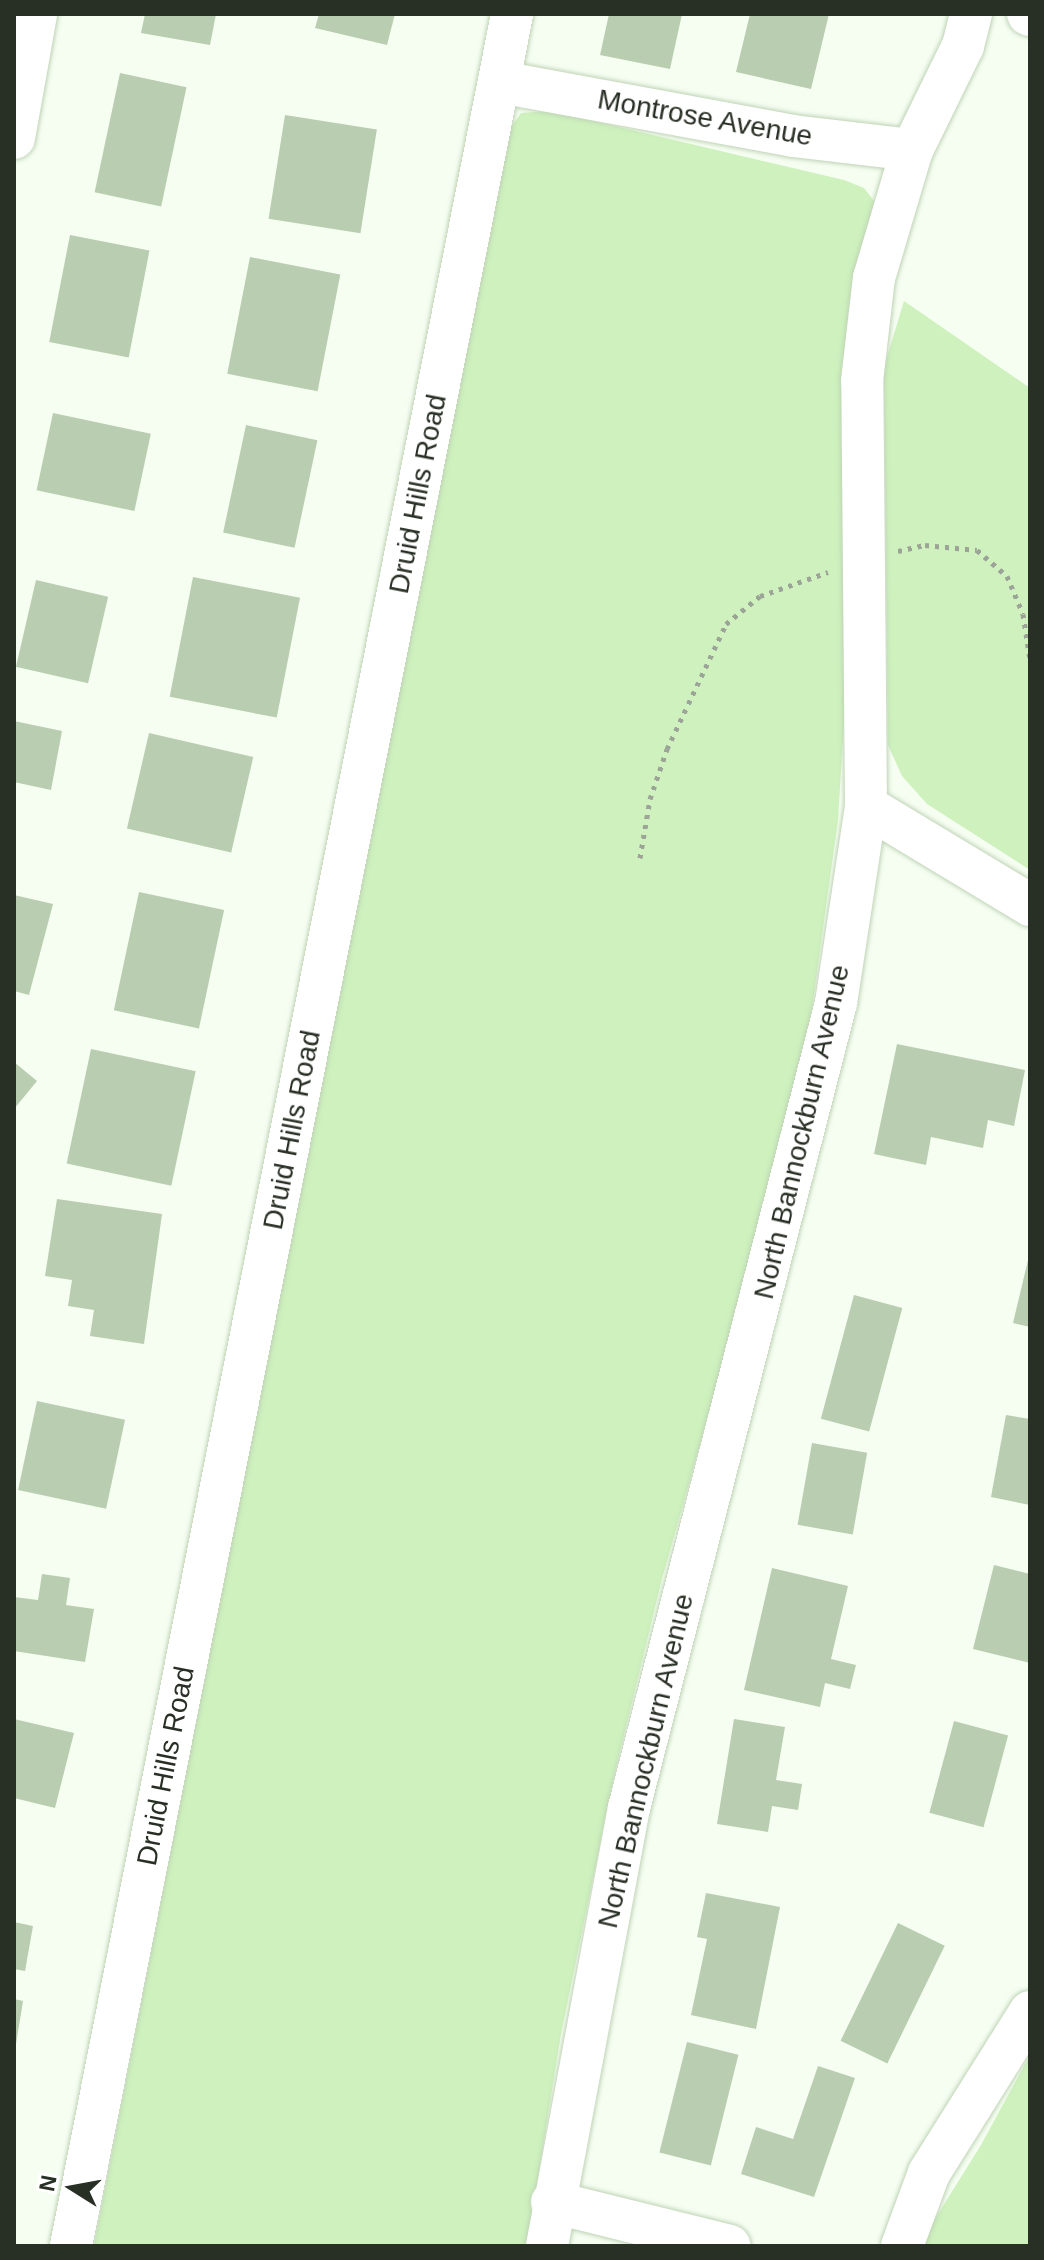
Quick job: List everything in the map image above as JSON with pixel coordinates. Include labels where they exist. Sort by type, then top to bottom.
[{"type":"street","points":[[14,138],[21,57],[36,14]]},
{"type":"street","name":"Druid Hills Road","points":[[71,2246],[512,14]]},
{"type":"street","name":"North Bannockburn Avenue","points":[[547,2246],[552,2202],[629,1808],[836,1003],[866,806],[862,381],[872,293],[912,150],[963,46],[971,14]]},
{"type":"street","name":"Montrose Avenue","points":[[500,82],[793,136],[912,150]]},
{"type":"street","points":[[866,806],[1030,905]]},
{"type":"street","points":[[902,2246],[929,2173],[1030,2012]]},
{"type":"street","points":[[552,2202],[730,2246]]},
{"type":"path","points":[[640,858],[650,799],[667,749],[726,624],[760,596],[865,559],[925,545],[977,550],[1007,576],[1023,614],[1030,660]]},
{"type":"green space","points":[[551,111],[844,180],[864,188],[874,201],[850,325],[841,434],[847,673],[838,820],[812,1008],[789,1129],[662,1579],[614,1776],[561,2034],[527,2246],[94,2246],[504,137],[521,113]]},
{"type":"green space","points":[[904,301],[1030,388],[1030,870],[927,804],[902,776],[888,745],[884,367]]},
{"type":"green space","points":[[1030,2055],[1030,2246],[918,2246],[981,2145]]},
{"type":"building","points":[[145,14],[216,14],[210,45],[141,33]]},
{"type":"building","points":[[319,14],[395,14],[387,45],[315,28]]},
{"type":"building","points":[[609,14],[682,14],[670,69],[600,55]]},
{"type":"building","points":[[750,14],[829,14],[811,89],[736,72]]},
{"type":"building","points":[[120,73],[187,87],[161,206],[95,192]]},
{"type":"building","points":[[285,115],[377,130],[360,233],[269,219]]},
{"type":"building","points":[[70,235],[150,250],[129,357],[49,342]]},
{"type":"building","points":[[250,257],[340,275],[318,391],[227,374]]},
{"type":"building","points":[[53,413],[151,434],[134,511],[37,490]]},
{"type":"building","points":[[246,425],[317,440],[295,548],[223,533]]},
{"type":"building","points":[[193,577],[300,598],[277,718],[170,697]]},
{"type":"building","points":[[36,580],[108,597],[88,683],[16,667]]},
{"type":"building","points":[[14,721],[62,731],[51,790],[14,782]]},
{"type":"building","points":[[149,733],[253,757],[231,853],[127,828]]},
{"type":"building","points":[[139,892],[224,910],[199,1028],[114,1010]]},
{"type":"building","points":[[14,895],[53,904],[29,995],[14,991]]},
{"type":"building","points":[[897,1044],[1025,1070],[1014,1126],[988,1120],[983,1148],[931,1137],[926,1165],[874,1154]]},
{"type":"building","points":[[91,1049],[196,1071],[171,1186],[67,1163]]},
{"type":"building","points":[[14,1062],[37,1081],[14,1109]]},
{"type":"building","points":[[57,1199],[162,1214],[144,1344],[90,1336],[94,1310],[68,1306],[72,1280],[45,1276]]},
{"type":"building","points":[[1030,1256],[1030,1327],[1013,1323]]},
{"type":"building","points":[[854,1295],[902,1308],[869,1432],[821,1419]]},
{"type":"building","points":[[37,1401],[125,1420],[106,1509],[18,1490]]},
{"type":"building","points":[[1006,1415],[1030,1419],[1030,1505],[991,1497]]},
{"type":"building","points":[[812,1443],[867,1453],[853,1534],[798,1525]]},
{"type":"building","points":[[994,1565],[1030,1574],[1030,1663],[973,1649]]},
{"type":"building","points":[[772,1568],[848,1586],[831,1659],[856,1665],[850,1689],[825,1683],[820,1707],[744,1690]]},
{"type":"building","points":[[42,1574],[70,1578],[66,1605],[94,1609],[85,1662],[14,1651],[14,1597],[38,1600]]},
{"type":"building","points":[[14,1719],[74,1733],[55,1808],[14,1798]]},
{"type":"building","points":[[734,1719],[785,1727],[776,1780],[802,1784],[798,1810],[772,1806],[768,1832],[717,1824]]},
{"type":"building","points":[[954,1721],[1008,1735],[984,1827],[929,1813]]},
{"type":"building","points":[[706,1893],[780,1907],[756,2029],[691,2015],[707,1939],[697,1937]]},
{"type":"building","points":[[14,1922],[33,1926],[25,1971],[14,1969]]},
{"type":"building","points":[[898,1923],[945,1946],[887,2064],[841,2041]]},
{"type":"building","points":[[14,1999],[23,2001],[16,2044],[14,2044]]},
{"type":"building","points":[[687,2042],[738,2055],[711,2165],[659,2153]]},
{"type":"building","points":[[818,2066],[855,2078],[814,2197],[741,2174],[756,2127],[793,2139]]}]
